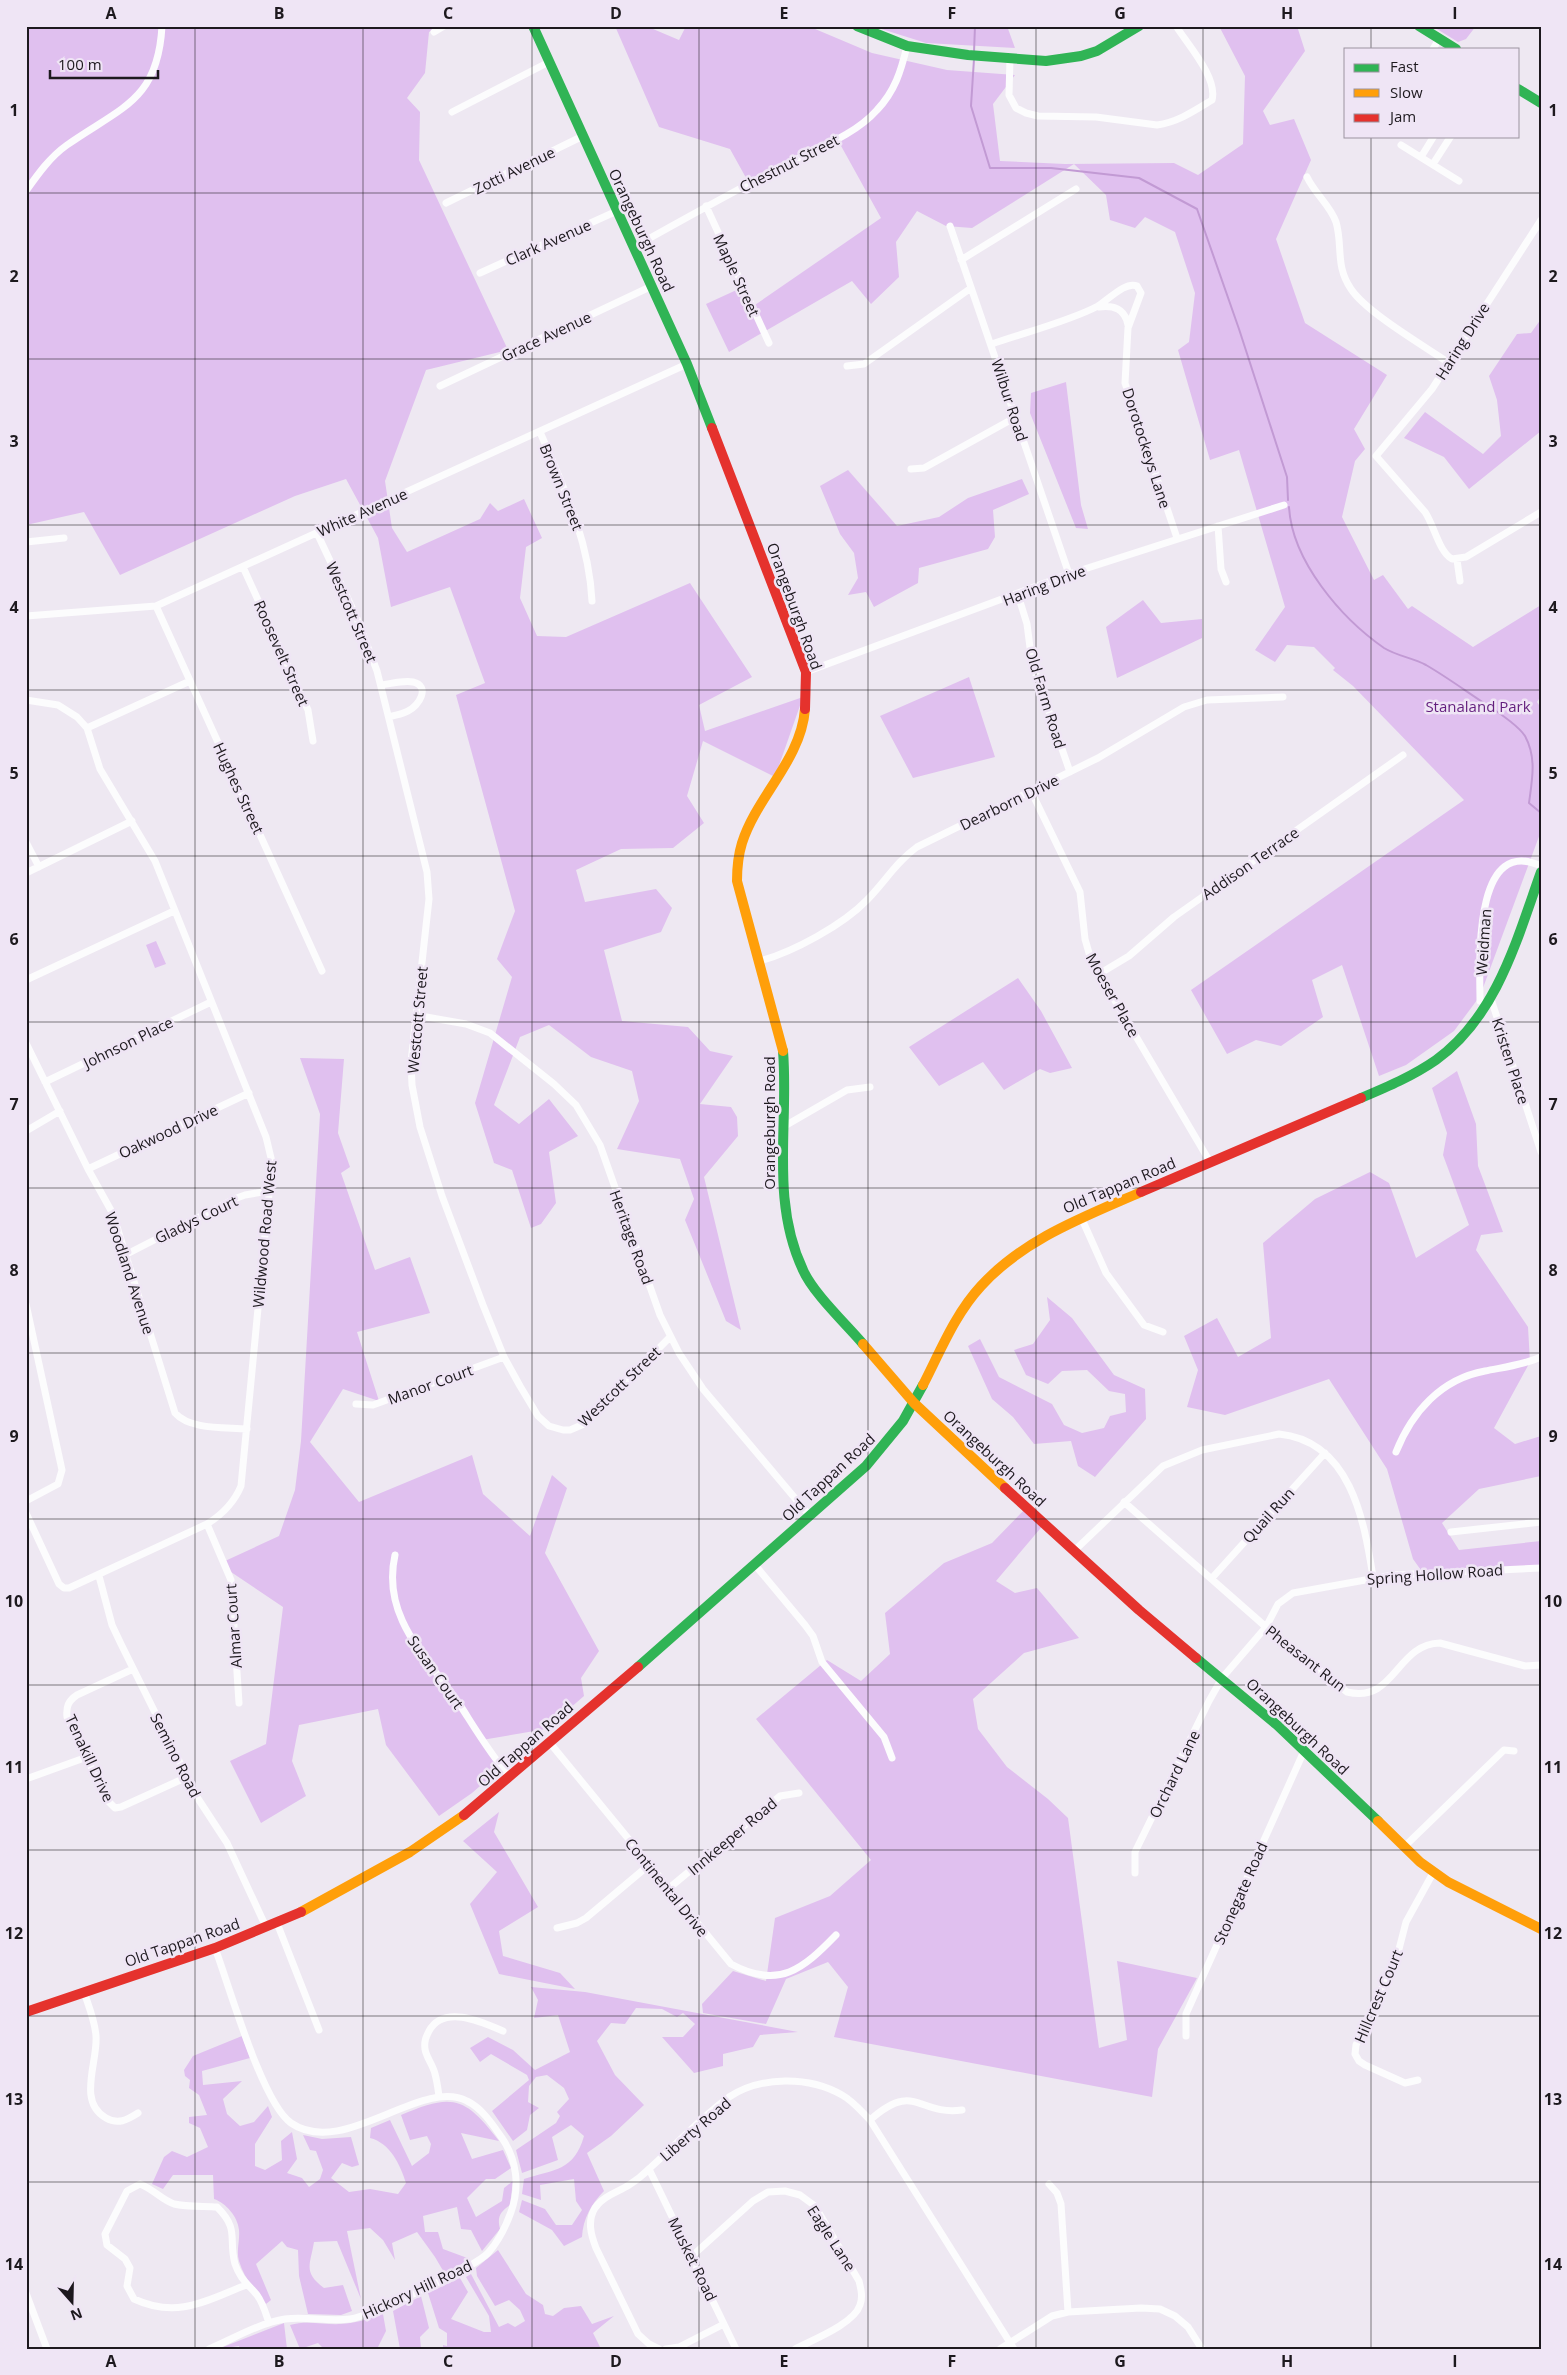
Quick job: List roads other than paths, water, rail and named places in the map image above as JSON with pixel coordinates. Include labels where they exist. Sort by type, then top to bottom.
[{"type":"street","points":[[26,191],[55,156],[124,108],[142,92],[154,72],[159,59],[162,26]]},
{"type":"street","points":[[434,32],[444,26]]},
{"type":"street","name":"Orangeburgh Road","points":[[533,26],[687,364],[806,672],[807,706],[801,733],[786,765],[742,840],[736,860],[737,881],[783,1046],[786,1088],[781,1152],[783,1188],[794,1244],[803,1271],[817,1292],[914,1403],[1074,1552],[1139,1610],[1222,1678],[1304,1751],[1433,1873],[1462,1890],[1541,1929]]},
{"type":"street","points":[[857,26],[907,46],[974,56],[1046,61],[1081,56],[1113,43],[1132,28]]},
{"type":"street","points":[[1010,58],[1009,95],[1016,108],[1026,113],[1038,116],[1096,116],[1149,124],[1166,124],[1179,121],[1212,100],[1214,93],[1211,81],[1176,26]]},
{"type":"street","points":[[1419,26],[1454,48]]},
{"type":"street","points":[[1434,48],[1440,39]]},
{"type":"street","name":"Chestnut Street","points":[[634,247],[706,206],[843,135],[868,118],[892,91],[902,69],[907,46]]},
{"type":"street","points":[[452,112],[549,62]]},
{"type":"street","points":[[1520,90],[1541,103]]},
{"type":"street","name":"Zotti Avenue","points":[[446,203],[583,136]]},
{"type":"street","points":[[1421,157],[1433,138]]},
{"type":"street","points":[[1433,164],[1450,138]]},
{"type":"street","points":[[1400,145],[1459,181]]},
{"type":"street","points":[[1307,178],[1327,205],[1336,222],[1341,269],[1352,291],[1367,306],[1449,363]]},
{"type":"street","points":[[961,260],[1076,189]]},
{"type":"street","name":"Maple Street","points":[[706,206],[769,343]]},
{"type":"street","name":"Clark Avenue","points":[[480,274],[617,211]]},
{"type":"street","name":"Haring Drive","points":[[1454,559],[1443,551],[1426,512],[1376,456],[1432,389],[1541,220]]},
{"type":"street","name":"Wilbur Road","points":[[950,226],[992,344],[1069,574]]},
{"type":"street","name":"Dorotockeys Lane","points":[[1092,309],[1111,298],[1126,285],[1137,286],[1142,293],[1128,328],[1125,384],[1177,538]]},
{"type":"street","name":"Grace Avenue","points":[[440,386],[652,286]]},
{"type":"street","points":[[847,366],[864,364],[971,288]]},
{"type":"street","name":"Dorotockeys Lane","points":[[992,344],[1100,307],[1115,307],[1124,314],[1128,328]]},
{"type":"street","name":"White Avenue","points":[[26,616],[156,606],[687,364]]},
{"type":"street","points":[[911,469],[924,468],[1016,417]]},
{"type":"street","name":"Brown Street","points":[[540,432],[575,511],[591,575],[592,601]]},
{"type":"street","name":"Haring Drive","points":[[806,672],[1018,595],[1069,574],[1284,505]]},
{"type":"street","points":[[1460,581],[1454,559],[1466,557],[1541,512]]},
{"type":"street","points":[[1218,526],[1221,569],[1226,582]]},
{"type":"street","name":"Westcott Street","points":[[317,533],[356,616],[381,685],[429,885],[410,1062],[412,1085],[420,1127],[456,1235],[504,1357],[543,1421],[556,1429],[570,1430],[584,1424],[670,1337]]},
{"type":"street","points":[[26,542],[64,538]]},
{"type":"street","name":"Roosevelt Street","points":[[243,567],[308,710],[313,741]]},
{"type":"street","name":"Old Farm Road","points":[[1018,595],[1026,618],[1032,663],[1070,772]]},
{"type":"street","name":"Hughes Street","points":[[156,606],[322,971]]},
{"type":"street","points":[[26,700],[58,705],[77,717],[87,728],[190,681]]},
{"type":"street","points":[[381,685],[412,682],[419,684],[423,690],[422,697],[407,712],[389,716]]},
{"type":"street","name":"Dearborn Drive","points":[[760,961],[788,953],[854,912],[876,891],[896,865],[917,848],[1070,772],[1178,711],[1197,702],[1283,696]]},
{"type":"street","name":"Wildwood Road West","points":[[26,1513],[59,1584],[64,1588],[69,1588],[207,1524],[224,1512],[238,1495],[241,1486],[247,1429],[271,1174],[270,1150],[249,1093],[155,861],[100,769],[87,728]]},
{"type":"street","name":"Addison Terrace","points":[[1099,974],[1129,956],[1174,917],[1403,755]]},
{"type":"street","name":"Moeser Place","points":[[1031,791],[1080,892],[1088,950],[1099,974],[1210,1162]]},
{"type":"street","points":[[26,873],[132,821]]},
{"type":"street","points":[[26,842],[39,867]]},
{"type":"street","name":"Weidman","points":[[1480,1001],[1481,925],[1488,890],[1499,873],[1511,863],[1524,859],[1541,866]]},
{"type":"street","name":"Old Tappan Road","points":[[26,2012],[215,1948],[312,1908],[434,1837],[550,1743],[755,1565],[874,1458],[891,1438],[914,1403],[956,1322],[980,1287],[1003,1264],[1027,1246],[1081,1218],[1400,1081],[1424,1069],[1440,1058],[1467,1034],[1502,980],[1541,872]]},
{"type":"street","points":[[26,980],[174,911]]},
{"type":"street","name":"Kristen Place","points":[[1491,999],[1541,1152]]},
{"type":"street","name":"Johnson Place","points":[[46,1082],[211,1002]]},
{"type":"street","name":"Heritage Road","points":[[416,1015],[466,1024],[490,1033],[554,1084],[576,1106],[600,1145],[660,1315],[670,1337],[703,1389],[810,1516]]},
{"type":"street","name":"Woodland Avenue","points":[[26,1043],[88,1169],[113,1214],[175,1413],[180,1419],[194,1423],[247,1429]]},
{"type":"street","points":[[783,1127],[847,1090],[870,1087]]},
{"type":"street","name":"Oakwood Drive","points":[[88,1169],[249,1093]]},
{"type":"street","points":[[26,1131],[60,1111]]},
{"type":"street","name":"Gladys Court","points":[[127,1254],[234,1199],[268,1191]]},
{"type":"street","points":[[1081,1218],[1106,1273],[1144,1325],[1163,1332]]},
{"type":"street","points":[[26,1304],[62,1470],[58,1484],[26,1500]]},
{"type":"street","name":"Manor Court","points":[[356,1404],[372,1405],[504,1357]]},
{"type":"street","points":[[1396,1452],[1410,1422],[1431,1398],[1442,1389],[1470,1375],[1522,1364],[1541,1357]]},
{"type":"street","points":[[1074,1552],[1162,1466],[1173,1460],[1217,1446],[1279,1434],[1301,1439],[1325,1453],[1341,1472],[1360,1512],[1368,1543],[1373,1577]]},
{"type":"street","name":"Quail Run","points":[[1212,1578],[1325,1453]]},
{"type":"street","name":"Pheasant Run","points":[[1124,1502],[1212,1578],[1266,1628],[1340,1688],[1356,1694],[1378,1690],[1413,1653],[1432,1644],[1440,1643],[1525,1666],[1541,1665]]},
{"type":"street","points":[[1451,1532],[1541,1522]]},
{"type":"street","name":"Almar Court","points":[[207,1524],[231,1580],[239,1703]]},
{"type":"street","name":"Susan Court","points":[[395,1555],[391,1573],[401,1622],[428,1665],[459,1703],[491,1755],[510,1777]]},
{"type":"street","points":[[755,1565],[805,1625],[816,1644],[822,1662],[884,1736],[892,1758]]},
{"type":"street","name":"Spring Hollow Road","points":[[1222,1678],[1266,1628],[1278,1604],[1293,1593],[1373,1577],[1541,1568]]},
{"type":"street","name":"Semino Road","points":[[98,1576],[112,1625],[133,1669],[197,1797],[226,1843],[266,1927]]},
{"type":"street","name":"Tenakill Drive","points":[[133,1669],[70,1699],[67,1704],[67,1717],[107,1800],[115,1808],[187,1777]]},
{"type":"street","name":"Orchard Lane","points":[[1135,1873],[1135,1852],[1222,1678]]},
{"type":"street","name":"Continental Drive","points":[[550,1743],[726,1961],[740,1970],[774,1976],[794,1970],[811,1961],[836,1935]]},
{"type":"street","points":[[1404,1847],[1504,1750],[1514,1751]]},
{"type":"street","name":"Stonegate Road","points":[[1186,2036],[1186,2014],[1304,1751]]},
{"type":"street","points":[[26,1780],[87,1757]]},
{"type":"street","name":"Innkeeper Road","points":[[668,1889],[780,1796],[799,1793]]},
{"type":"street","points":[[557,1928],[572,1925],[586,1918],[649,1865]]},
{"type":"street","name":"Hillcrest Court","points":[[1418,2080],[1405,2082],[1365,2065],[1355,2054],[1356,2045],[1398,1952],[1406,1922],[1433,1873]]},
{"type":"street","points":[[277,1923],[319,2030]]},
{"type":"street","name":"Hickory Hill Road","points":[[209,2349],[270,2323],[286,2319],[352,2318],[467,2267],[488,2253],[501,2236],[515,2200],[517,2180],[514,2163],[507,2146],[480,2110],[468,2101],[454,2096],[439,2096],[353,2128],[308,2131],[291,2124],[277,2110],[266,2087],[215,1948]]},
{"type":"street","points":[[84,1992],[95,2022],[96,2038],[90,2090],[93,2104],[100,2115],[113,2122],[126,2121],[138,2113]]},
{"type":"street","points":[[439,2096],[436,2075],[425,2050],[425,2038],[431,2027],[442,2018],[458,2017],[476,2020],[502,2031]]},
{"type":"street","name":"Liberty Road","points":[[660,2349],[649,2344],[638,2334],[590,2233],[590,2219],[595,2208],[604,2199],[631,2184],[730,2097],[752,2087],[796,2081],[820,2086],[842,2095],[858,2107],[870,2120],[1012,2346]]},
{"type":"street","points":[[870,2120],[884,2108],[897,2101],[910,2100],[951,2111],[962,2110]]},
{"type":"street","name":"Musket Road","points":[[649,2169],[736,2349]]},
{"type":"street","points":[[246,2285],[207,2301],[179,2308],[162,2309],[134,2299],[127,2286],[130,2268],[125,2259],[107,2245],[105,2234],[127,2191],[140,2184],[152,2188],[165,2199],[175,2204],[217,2207],[226,2216],[233,2230],[236,2264],[246,2285],[257,2295],[270,2323]]},
{"type":"street","points":[[1049,2184],[1057,2193],[1061,2204],[1068,2312]]},
{"type":"street","name":"Eagle Lane","points":[[692,2256],[753,2201],[768,2192],[785,2191],[800,2195],[815,2206],[859,2281],[862,2292],[860,2305],[854,2315],[795,2349]]},
{"type":"street","points":[[26,2293],[47,2349]]},
{"type":"street","points":[[1000,2349],[1012,2346],[1052,2316],[1068,2312],[1160,2309],[1175,2316],[1188,2327],[1202,2349]]},
{"type":"street","points":[[666,2349],[678,2347],[724,2324]]},
{"type":"waterway","points":[[974,52],[975,26]]},
{"type":"waterway","points":[[974,59],[971,106],[990,168],[1051,168],[1139,178],[1197,209],[1239,329],[1287,477],[1288,500]]},
{"type":"waterway","points":[[1289,507],[1292,527],[1299,548],[1309,567],[1351,621],[1384,648],[1433,669],[1498,712],[1522,732],[1529,744],[1532,761],[1529,803],[1541,813]]},
{"type":"park label","name":"Stanaland Park","points":[[1478,706]]}]
